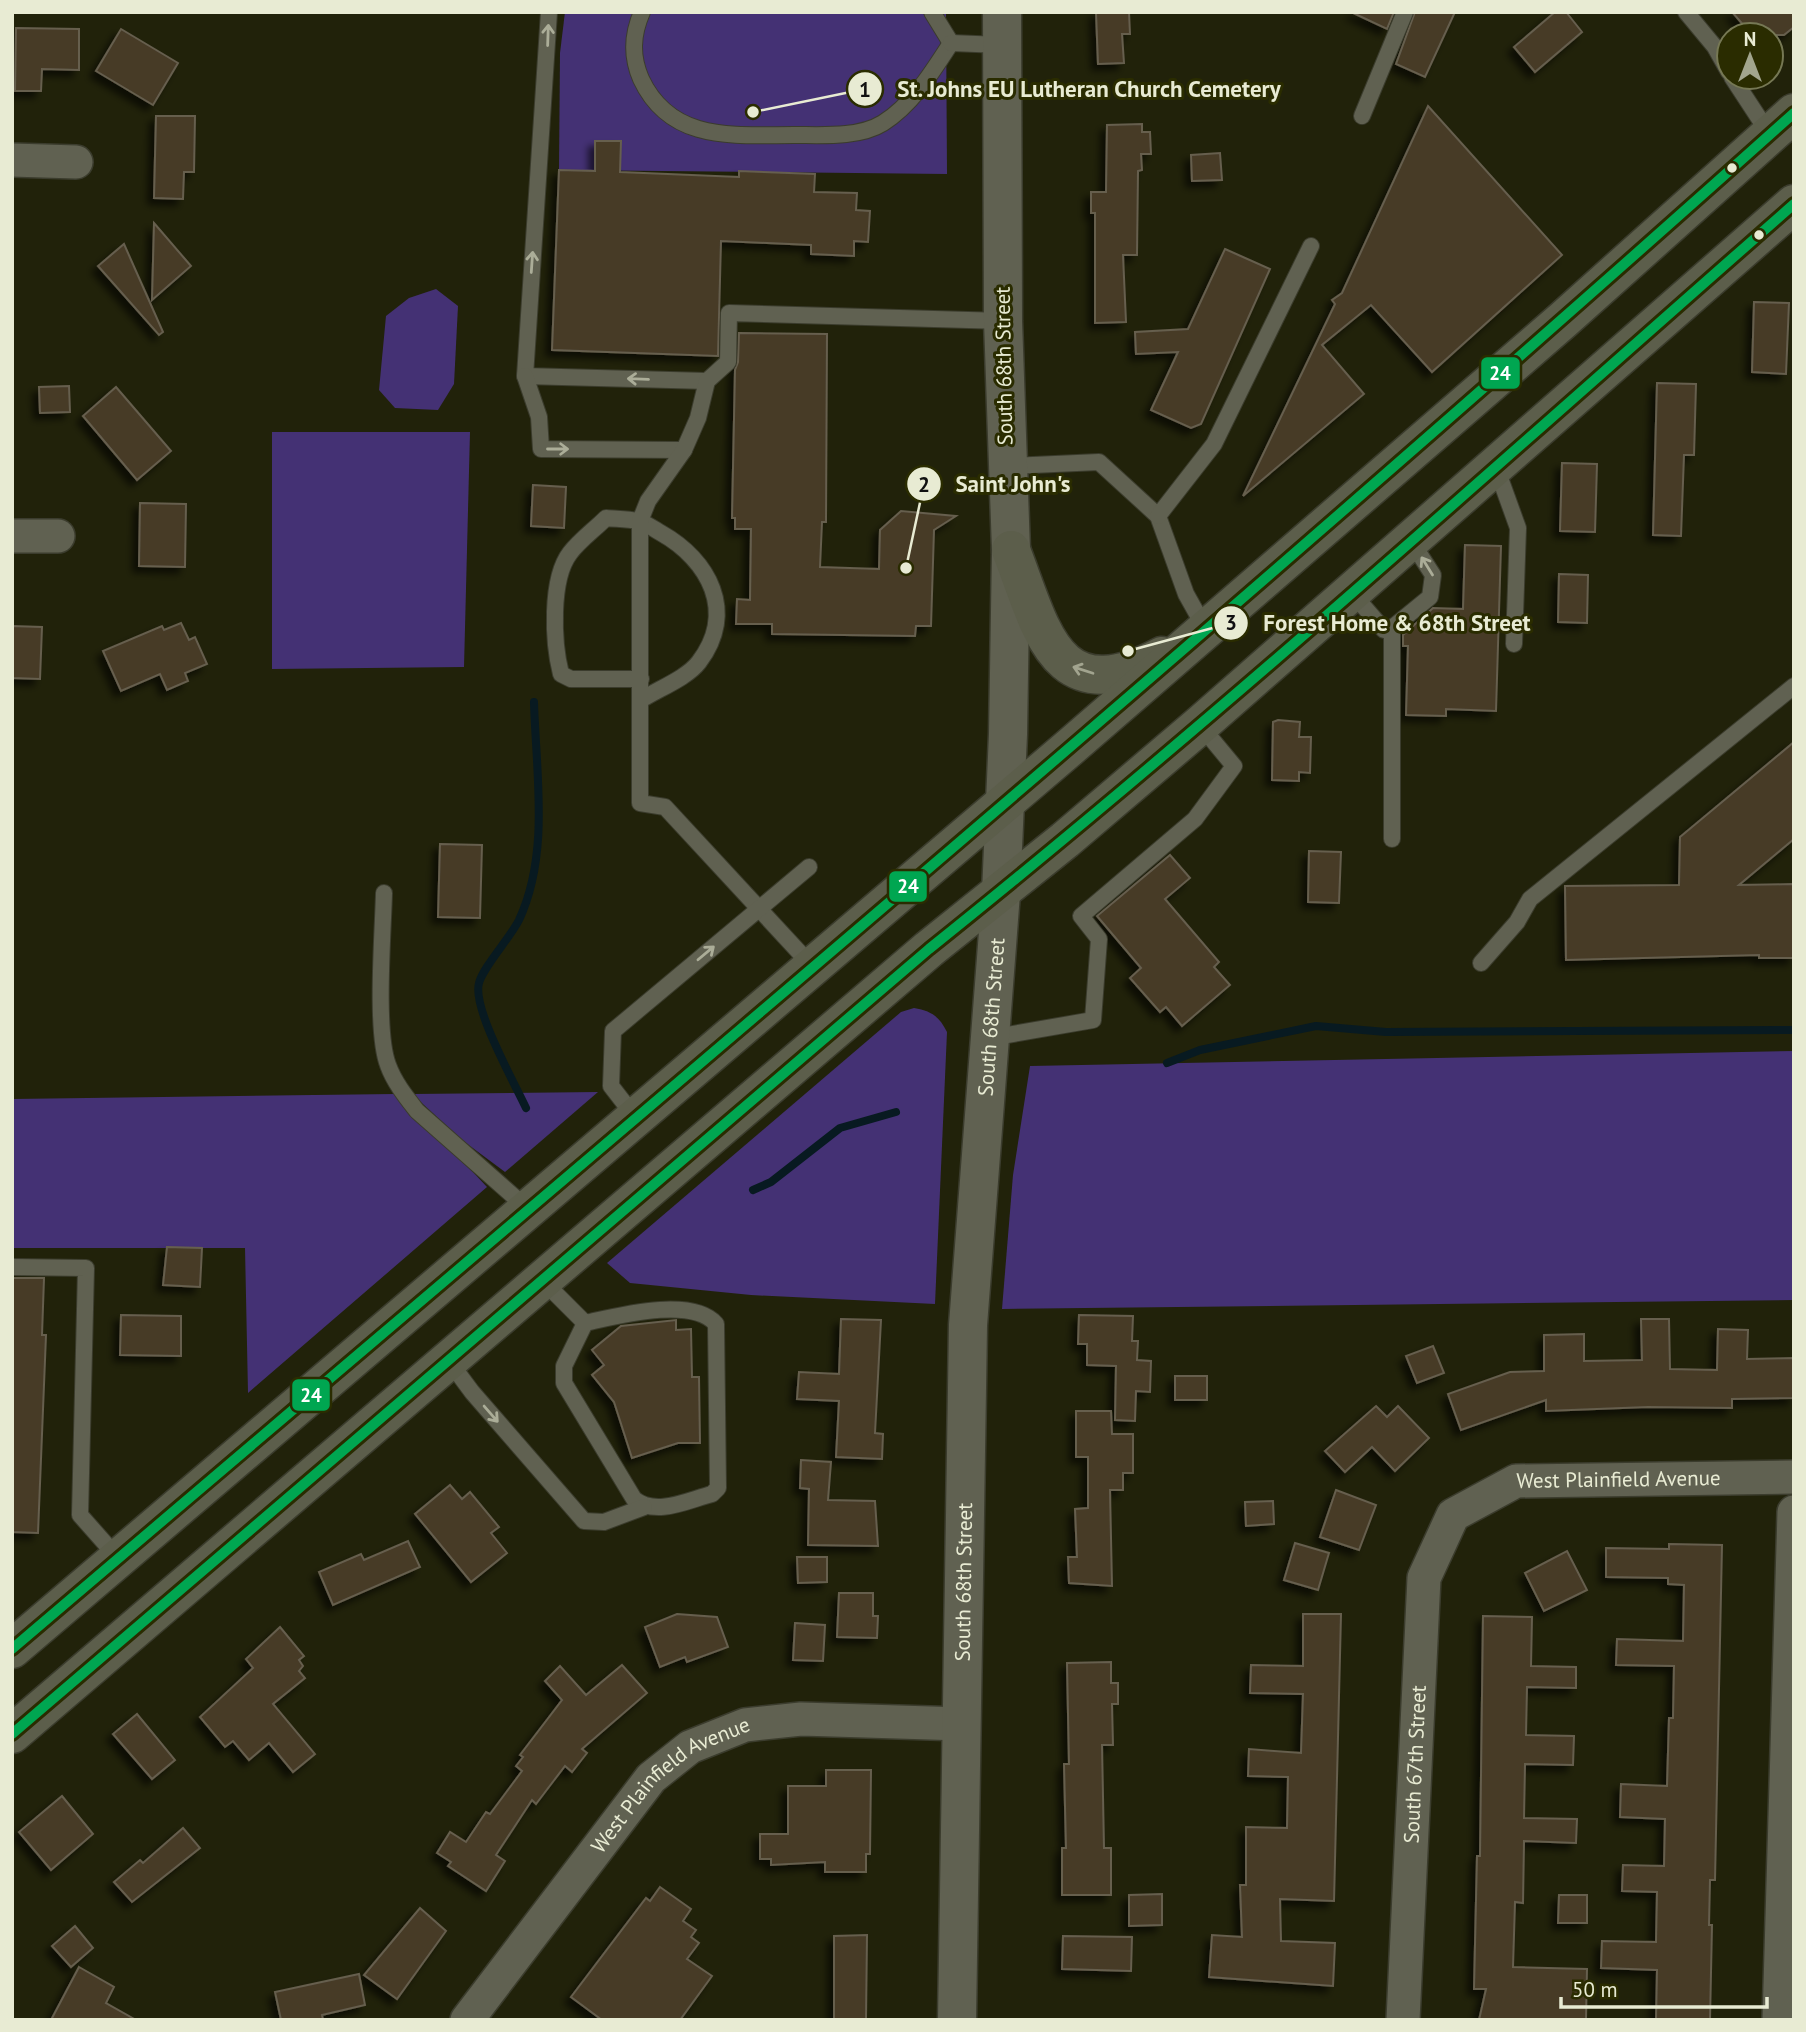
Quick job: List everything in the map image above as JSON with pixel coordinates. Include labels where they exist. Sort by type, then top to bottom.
[{"type":"main road","points":[[12,1649],[1006,802],[1563,320],[1782,124]]},
{"type":"main road","points":[[12,1734],[929,949],[1001,893],[1200,725],[1794,204]]},
{"type":"main road","points":[[1011,550],[1048,645],[1064,662],[1082,672],[1108,675],[1135,670],[1198,634]]},
{"type":"street","name":"South 68th Street","points":[[957,2020],[968,1325],[1006,802],[1011,550],[1003,321],[1002,28]]},
{"type":"street","points":[[12,160],[76,162]]},
{"type":"street","points":[[12,536],[58,536]]},
{"type":"street","name":"West Plainfield Avenue","points":[[1453,1515],[1516,1481],[1794,1478]]},
{"type":"street","points":[[1779,2020],[1794,1512]]},
{"type":"street","name":"South 67th Street","points":[[1403,2020],[1424,1578],[1453,1515]]},
{"type":"street","name":"West Plainfield Avenue","points":[[467,2020],[651,1778],[690,1747],[745,1725],[801,1719],[962,1724]]},
{"type":"lane","points":[[549,12],[525,376],[539,417],[541,449],[684,450]]},
{"type":"lane","points":[[642,12],[636,26],[633,49],[637,69],[647,90],[662,110],[678,123],[703,130],[740,135],[822,135],[858,131],[881,124],[931,75],[951,43],[1002,28]]},
{"type":"lane","points":[[932,12],[951,43]]},
{"type":"lane","points":[[1362,116],[1405,12]]},
{"type":"lane","points":[[1686,12],[1715,47]]},
{"type":"lane","points":[[1747,91],[1782,124]]},
{"type":"lane","points":[[1158,516],[1214,444],[1311,246]]},
{"type":"lane","points":[[812,966],[666,807],[640,803],[640,521],[648,501],[684,450],[698,418],[706,381],[728,362],[729,313],[1003,321]]},
{"type":"lane","points":[[525,376],[706,381]]},
{"type":"lane","points":[[1006,466],[1099,463],[1158,516],[1198,634]]},
{"type":"lane","points":[[1496,467],[1518,528],[1514,644]]},
{"type":"lane","points":[[640,700],[697,665],[711,642],[716,614],[715,596],[706,570],[683,545],[640,521],[606,519],[569,553],[558,576],[555,652],[561,674],[572,679],[641,679]]},
{"type":"lane","points":[[1352,593],[1379,628],[1384,630],[1392,628],[1430,597],[1433,575],[1411,541]]},
{"type":"lane","points":[[1392,628],[1392,839]]},
{"type":"lane","points":[[1481,963],[1517,922],[1530,899],[1794,686]]},
{"type":"lane","points":[[990,1038],[1093,1020],[1099,939],[1081,916],[1195,819],[1234,766],[1200,725]]},
{"type":"lane","points":[[635,1117],[611,1086],[613,1031],[809,867]]},
{"type":"lane","points":[[384,893],[382,1033],[387,1064],[401,1091],[417,1111],[528,1209]]},
{"type":"lane","points":[[12,1267],[86,1268],[80,1515],[118,1559]]},
{"type":"lane","points":[[542,1281],[585,1323]]},
{"type":"lane","points":[[449,1360],[472,1392],[584,1521],[604,1522],[643,1507],[654,1509],[712,1494],[718,1488],[716,1324],[711,1318],[696,1313],[677,1311],[638,1311],[585,1323]]},
{"type":"lane","points":[[585,1323],[564,1366],[564,1382],[635,1499],[643,1507]]},
{"type":"shaded area","points":[[565,12],[946,12],[947,174],[559,170],[560,53]]},
{"type":"shaded area","points":[[436,289],[458,306],[454,384],[438,410],[395,408],[379,390],[386,316],[409,298]]},
{"type":"shaded area","points":[[272,432],[470,432],[464,667],[272,669]]},
{"type":"shaded area","points":[[914,1008],[934,1015],[947,1032],[935,1304],[751,1295],[630,1283],[607,1263],[901,1012]]},
{"type":"shaded area","points":[[1794,1051],[1794,1300],[1002,1309],[1013,1175],[1030,1066]]},
{"type":"shaded area","points":[[598,1092],[505,1172],[462,1140],[412,1094]]},
{"type":"shaded area","points":[[394,1094],[416,1119],[487,1187],[248,1393],[245,1248],[12,1248],[12,1099]]},
{"type":"building","points":[[1096,12],[1129,12],[1130,34],[1122,34],[1124,63],[1098,64]]},
{"type":"building","points":[[1351,12],[1394,12],[1387,29]]},
{"type":"building","points":[[1415,12],[1455,12],[1425,77],[1396,64]]},
{"type":"building","points":[[1555,12],[1566,12],[1582,32],[1535,72],[1514,47]]},
{"type":"building","points":[[1732,12],[1794,12],[1794,27],[1785,34],[1785,21],[1740,21]]},
{"type":"building","points":[[16,28],[79,29],[79,70],[42,69],[41,91],[15,91]]},
{"type":"building","points":[[121,29],[178,63],[153,105],[96,71]]},
{"type":"building","points":[[1428,106],[1562,255],[1432,372],[1371,305],[1322,345],[1364,394],[1243,496],[1335,304],[1332,300],[1342,293]]},
{"type":"building","points":[[156,116],[195,116],[194,172],[184,172],[183,199],[154,198]]},
{"type":"building","points":[[1142,124],[1142,132],[1150,132],[1151,154],[1141,154],[1142,170],[1138,171],[1137,255],[1123,255],[1126,322],[1095,323],[1095,213],[1091,213],[1091,192],[1106,192],[1107,125]]},
{"type":"building","points":[[595,141],[621,141],[620,172],[739,177],[739,171],[815,174],[814,192],[857,193],[856,210],[870,211],[868,242],[854,241],[854,256],[811,254],[811,245],[721,241],[718,356],[552,350],[559,170],[595,171]]},
{"type":"building","points":[[1220,153],[1222,180],[1192,181],[1191,155]]},
{"type":"building","points":[[154,223],[191,266],[152,300]]},
{"type":"building","points":[[124,244],[163,332],[159,335],[98,266]]},
{"type":"building","points":[[1225,249],[1270,269],[1201,424],[1191,428],[1151,410],[1178,352],[1136,354],[1135,332],[1188,329]]},
{"type":"building","points":[[1754,302],[1789,303],[1786,374],[1752,372]]},
{"type":"building","points":[[739,333],[827,334],[826,522],[822,522],[820,567],[879,569],[880,530],[901,511],[956,516],[934,530],[931,626],[916,626],[915,636],[772,634],[772,624],[736,624],[737,599],[750,600],[751,529],[735,529],[735,518],[732,518],[735,370],[738,362]]},
{"type":"building","points":[[1657,383],[1696,384],[1694,455],[1684,455],[1681,536],[1653,535]]},
{"type":"building","points":[[69,386],[70,412],[40,413],[39,387]]},
{"type":"building","points":[[116,387],[171,451],[137,480],[83,416]]},
{"type":"building","points":[[1562,463],[1597,464],[1595,532],[1560,531]]},
{"type":"building","points":[[533,485],[566,487],[564,528],[531,526]]},
{"type":"building","points":[[140,503],[186,504],[185,567],[139,566]]},
{"type":"building","points":[[1465,545],[1501,546],[1496,711],[1446,709],[1446,716],[1406,715],[1408,646],[1403,646],[1403,635],[1433,608],[1463,609]]},
{"type":"building","points":[[1559,574],[1588,575],[1587,623],[1558,622]]},
{"type":"building","points":[[181,623],[189,640],[195,637],[207,664],[185,673],[188,681],[167,690],[160,674],[121,691],[103,651],[162,626],[164,630]]},
{"type":"building","points":[[12,626],[42,627],[40,679],[12,678]]},
{"type":"building","points":[[1273,722],[1300,722],[1299,737],[1311,737],[1310,773],[1299,772],[1299,781],[1272,780]]},
{"type":"building","points":[[1794,742],[1794,839],[1739,885],[1794,884],[1794,958],[1759,958],[1759,955],[1566,960],[1565,886],[1679,885],[1680,837]]},
{"type":"building","points":[[440,844],[482,845],[480,918],[438,917]]},
{"type":"building","points":[[1309,851],[1341,852],[1339,903],[1308,902]]},
{"type":"building","points":[[1170,855],[1190,878],[1165,899],[1219,962],[1214,967],[1230,985],[1182,1026],[1166,1007],[1160,1012],[1130,978],[1141,968],[1097,916]]},
{"type":"building","points":[[167,1247],[202,1248],[200,1287],[163,1285]]},
{"type":"building","points":[[12,1278],[44,1278],[42,1335],[46,1335],[38,1533],[12,1532]]},
{"type":"building","points":[[121,1315],[181,1316],[181,1356],[120,1355]]},
{"type":"building","points":[[1079,1315],[1133,1316],[1132,1341],[1138,1341],[1137,1360],[1151,1361],[1150,1392],[1136,1391],[1135,1421],[1115,1420],[1116,1366],[1087,1365],[1087,1344],[1078,1344]]},
{"type":"building","points":[[841,1319],[881,1320],[875,1433],[883,1434],[882,1459],[836,1457],[839,1401],[797,1399],[799,1372],[839,1374]]},
{"type":"building","points":[[1641,1319],[1669,1319],[1670,1369],[1717,1370],[1718,1329],[1748,1330],[1747,1359],[1794,1358],[1794,1398],[1732,1399],[1732,1408],[1648,1407],[1546,1411],[1546,1400],[1461,1430],[1448,1394],[1510,1372],[1544,1371],[1544,1335],[1584,1334],[1584,1361],[1642,1360]]},
{"type":"building","points":[[676,1320],[676,1330],[691,1329],[692,1377],[699,1377],[700,1443],[678,1443],[632,1458],[614,1402],[592,1375],[604,1365],[592,1350],[621,1326]]},
{"type":"building","points":[[1433,1346],[1444,1373],[1417,1383],[1406,1356]]},
{"type":"building","points":[[1175,1376],[1207,1376],[1207,1400],[1175,1400]]},
{"type":"building","points":[[1376,1406],[1387,1417],[1398,1406],[1429,1438],[1395,1471],[1372,1447],[1345,1472],[1325,1451]]},
{"type":"building","points":[[1076,1411],[1111,1411],[1112,1434],[1133,1434],[1133,1473],[1123,1473],[1123,1490],[1110,1490],[1112,1586],[1069,1583],[1068,1557],[1077,1557],[1075,1509],[1088,1508],[1088,1457],[1076,1457]]},
{"type":"building","points":[[801,1460],[831,1462],[828,1500],[875,1501],[878,1546],[808,1545],[809,1489],[800,1488]]},
{"type":"building","points":[[450,1485],[462,1499],[470,1492],[499,1527],[491,1533],[507,1553],[471,1582],[415,1514]]},
{"type":"building","points":[[1336,1490],[1376,1505],[1359,1550],[1320,1537]]},
{"type":"building","points":[[1273,1501],[1274,1524],[1246,1526],[1245,1502]]},
{"type":"building","points":[[408,1541],[420,1567],[333,1605],[319,1572],[361,1554],[364,1560]]},
{"type":"building","points":[[1295,1543],[1329,1553],[1318,1590],[1284,1580]]},
{"type":"building","points":[[1669,1544],[1722,1545],[1715,1880],[1710,1880],[1710,2020],[1656,2020],[1657,1970],[1601,1968],[1602,1941],[1656,1942],[1657,1892],[1622,1891],[1623,1865],[1664,1866],[1665,1819],[1620,1817],[1621,1784],[1667,1786],[1669,1718],[1673,1718],[1674,1666],[1616,1665],[1617,1639],[1683,1641],[1684,1585],[1668,1584],[1668,1578],[1606,1577],[1606,1548],[1669,1549]]},
{"type":"building","points":[[1567,1551],[1587,1590],[1544,1611],[1525,1573]]},
{"type":"building","points":[[797,1557],[827,1557],[827,1582],[798,1583]]},
{"type":"building","points":[[839,1593],[873,1593],[873,1616],[878,1616],[877,1638],[837,1637]]},
{"type":"building","points":[[677,1614],[717,1617],[728,1647],[687,1662],[685,1657],[660,1667],[645,1627]]},
{"type":"building","points":[[1303,1614],[1341,1614],[1334,1901],[1280,1899],[1281,1941],[1335,1943],[1333,1986],[1209,1977],[1212,1935],[1242,1937],[1240,1885],[1246,1885],[1246,1827],[1287,1828],[1288,1777],[1248,1776],[1249,1749],[1301,1753],[1303,1694],[1250,1693],[1251,1665],[1303,1666]]},
{"type":"building","points":[[1483,1616],[1532,1617],[1531,1666],[1576,1667],[1576,1688],[1527,1687],[1526,1735],[1574,1736],[1573,1765],[1525,1764],[1524,1818],[1577,1819],[1576,1843],[1524,1841],[1523,1903],[1515,1902],[1513,1967],[1587,1969],[1586,2020],[1479,2020],[1486,1989],[1474,1989],[1477,1856],[1480,1856]]},
{"type":"building","points":[[795,1623],[825,1625],[823,1661],[793,1660]]},
{"type":"building","points":[[280,1627],[304,1656],[299,1660],[303,1666],[299,1671],[305,1678],[273,1704],[315,1754],[293,1772],[269,1743],[249,1760],[233,1741],[225,1747],[200,1717],[253,1668],[246,1659]]},
{"type":"building","points":[[1111,1662],[1111,1683],[1118,1683],[1118,1704],[1112,1704],[1113,1745],[1102,1745],[1104,1848],[1111,1848],[1111,1895],[1062,1895],[1062,1848],[1066,1848],[1064,1764],[1069,1764],[1067,1663]]},
{"type":"building","points":[[622,1665],[647,1693],[582,1749],[587,1753],[572,1772],[565,1766],[536,1804],[532,1800],[496,1855],[505,1861],[486,1891],[448,1866],[451,1862],[437,1853],[450,1832],[466,1842],[486,1812],[490,1814],[522,1771],[516,1766],[523,1757],[520,1755],[562,1700],[545,1681],[560,1666],[586,1695]]},
{"type":"building","points":[[137,1714],[175,1760],[152,1779],[113,1734]]},
{"type":"building","points":[[826,1770],[871,1770],[870,1854],[866,1854],[866,1872],[825,1872],[825,1862],[771,1865],[771,1859],[760,1859],[760,1834],[788,1834],[788,1786],[826,1786]]},
{"type":"building","points":[[62,1796],[93,1834],[51,1870],[19,1832]]},
{"type":"building","points":[[183,1828],[200,1848],[132,1902],[114,1882],[140,1860],[143,1863]]},
{"type":"building","points":[[660,1887],[691,1909],[683,1921],[696,1930],[691,1937],[699,1943],[687,1959],[712,1976],[680,2020],[602,2020],[571,1997],[646,1898],[650,1901]]},
{"type":"building","points":[[1162,1894],[1162,1925],[1129,1926],[1129,1895]]},
{"type":"building","points":[[1559,1895],[1587,1895],[1587,1923],[1558,1923]]},
{"type":"building","points":[[420,1908],[446,1931],[397,1999],[364,1975]]},
{"type":"building","points":[[75,1926],[93,1948],[71,1967],[52,1946]]},
{"type":"building","points":[[867,1935],[866,2020],[834,2020],[834,1936]]},
{"type":"building","points":[[1063,1936],[1132,1937],[1131,1971],[1062,1969]]},
{"type":"building","points":[[79,1967],[114,1987],[106,2003],[136,2020],[51,2020]]},
{"type":"building","points":[[359,1974],[365,2005],[322,2015],[323,2020],[281,2020],[275,1992]]},
{"type":"waterway","points":[[526,1108],[488,1027],[482,1009],[479,983],[519,920],[529,895],[535,868],[539,813],[534,702]]},
{"type":"waterway","points":[[1167,1063],[1200,1050],[1316,1026],[1386,1032],[1794,1030]]},
{"type":"waterway","points":[[753,1190],[771,1182],[840,1128],[896,1112]]},
{"type":"transit line","name":"24","points":[[12,1649],[1131,695],[1794,113]]},
{"type":"transit line","name":"24","points":[[12,1734],[929,949],[1258,675],[1794,204]]},
{"type":"place","name":"St. Johns EU Lutheran Church Cemetery","points":[[753,112]]},
{"type":"place","name":"Saint John's","points":[[906,568]]},
{"type":"place","name":"Forest Home & 68th Street","points":[[1128,651]]}]
